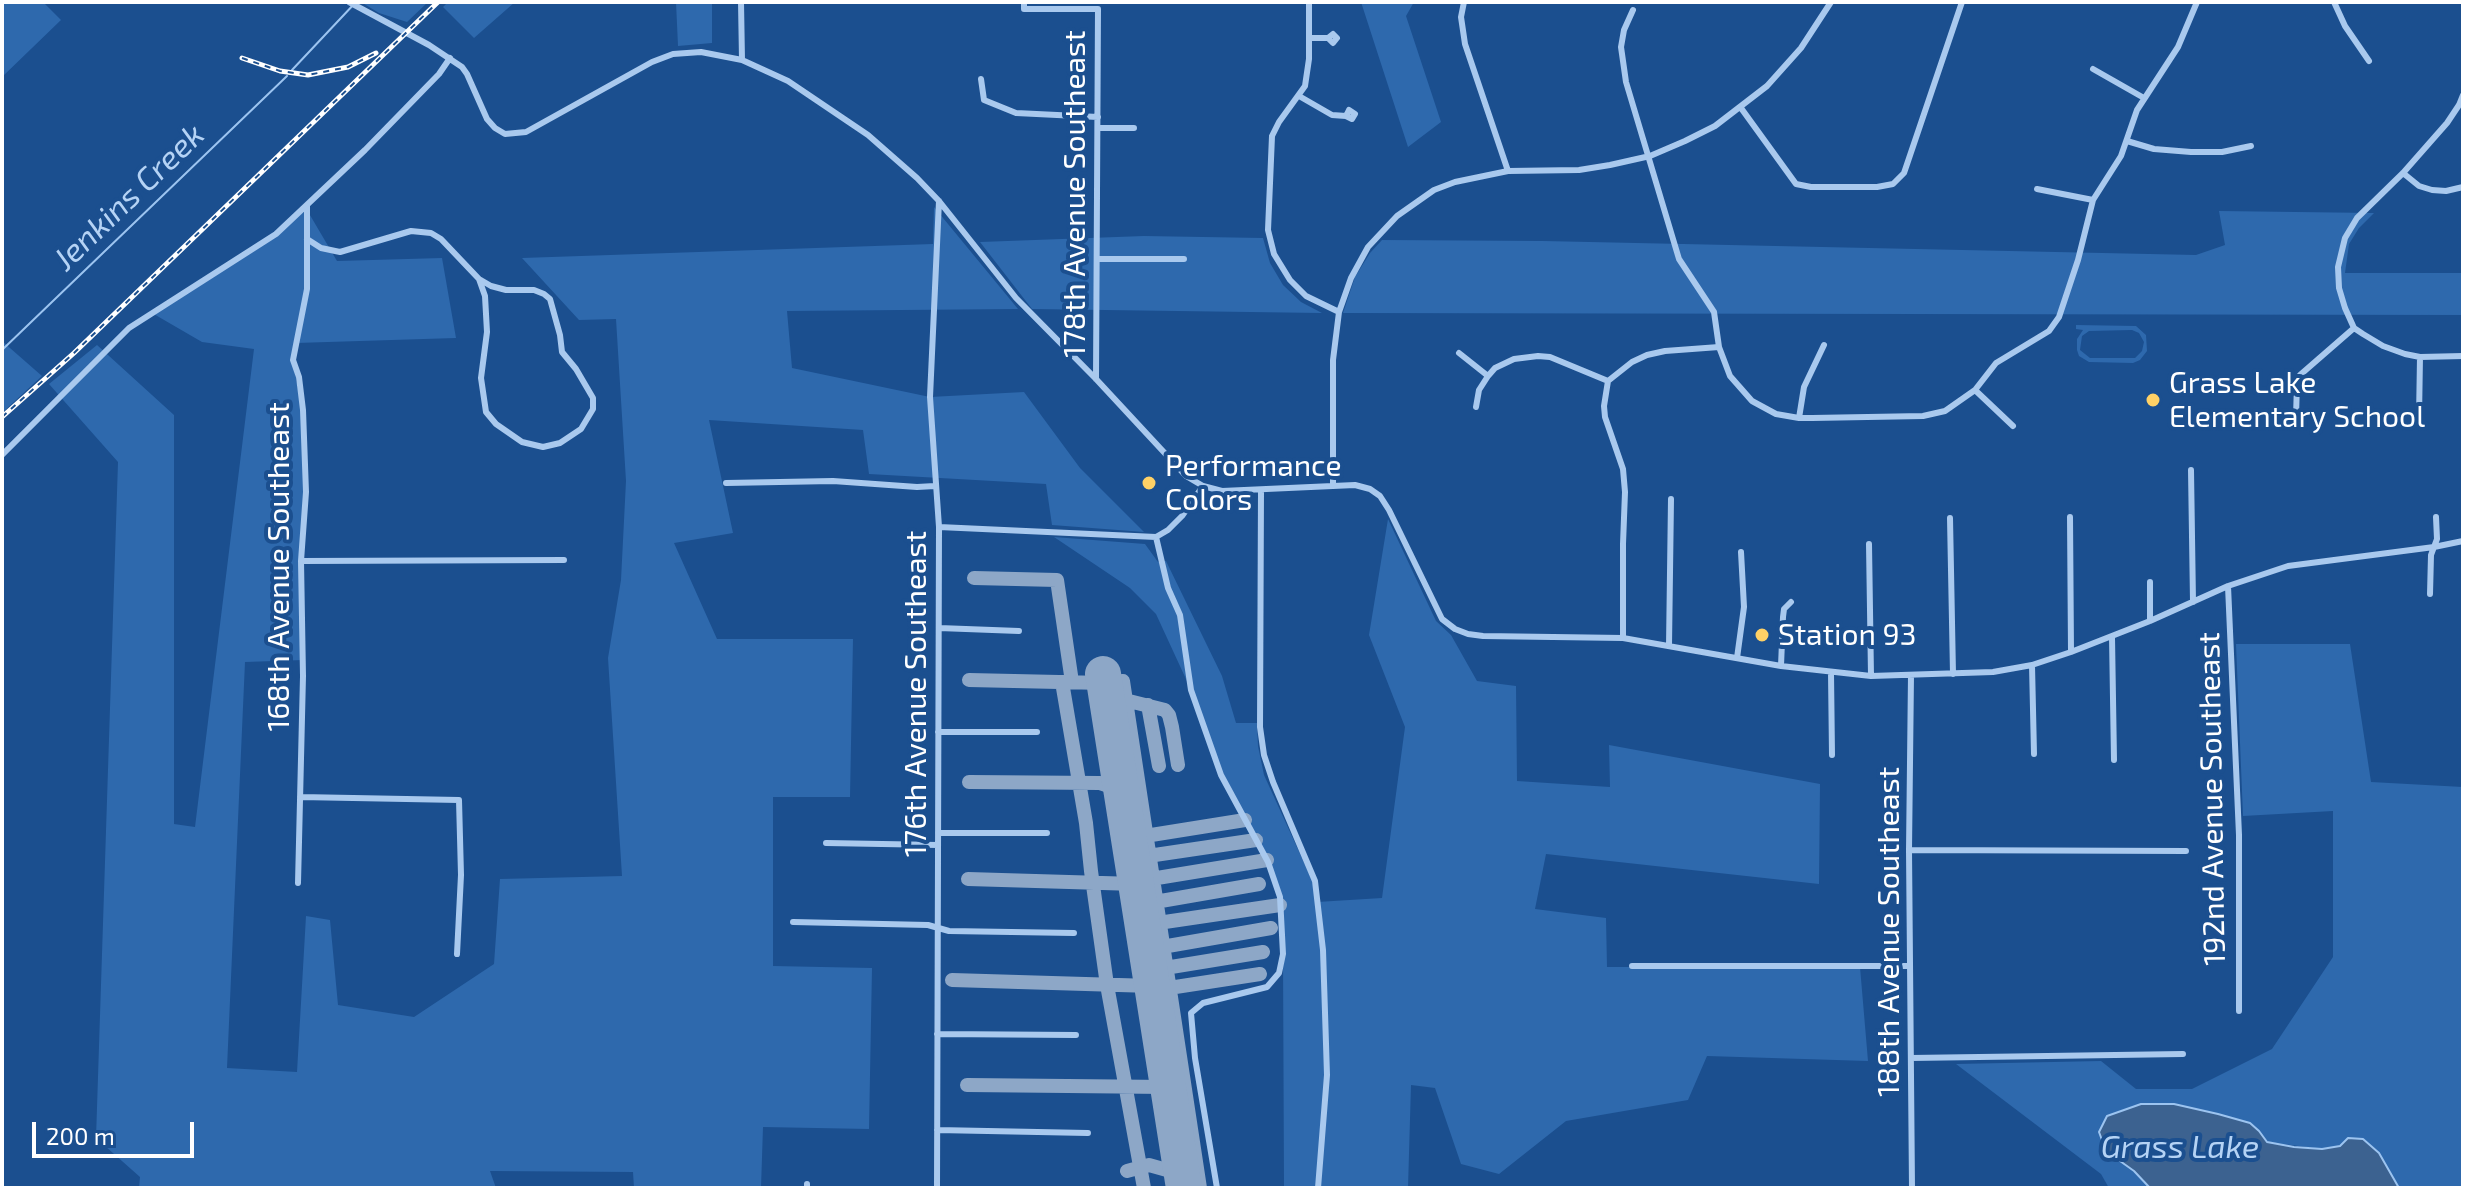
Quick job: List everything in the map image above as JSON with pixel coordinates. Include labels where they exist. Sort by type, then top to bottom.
[{"type":"street","points":[[349,2],[450,58],[467,74],[482,112],[495,128],[505,134],[518,135],[541,124],[660,58],[692,52],[742,60],[788,81],[849,121],[897,160],[939,201],[1016,298],[1186,476],[1203,486],[1222,491],[1364,486],[1380,496],[1442,619],[1455,629],[1483,636],[1623,638],[1831,673],[1871,676],[1993,672],[2032,665],[2071,652],[2228,586],[2288,566],[2463,541]]},
{"type":"street","points":[[741,2],[742,60]]},
{"type":"street","points":[[1309,2],[1307,77],[1299,96],[1272,136],[1268,230],[1274,254],[1290,280],[1306,296],[1339,312]]},
{"type":"street","points":[[1464,2],[1461,17],[1465,44],[1508,171]]},
{"type":"street","points":[[1333,486],[1333,360],[1339,312],[1351,278],[1368,247],[1397,216],[1434,190],[1455,182],[1508,171],[1579,170],[1618,164],[1650,156],[1715,126],[1767,86],[1801,48],[1831,2]]},
{"type":"street","points":[[1741,108],[1796,184],[1811,187],[1877,187],[1893,184],[1901,178],[1962,2]]},
{"type":"street","points":[[1633,10],[1621,47],[1623,71],[1679,259],[1714,312],[1719,347],[1730,376],[1742,393],[1776,414],[1799,418],[1923,416],[1952,408],[1975,390],[1996,363],[2039,339],[2054,325],[2078,260],[2093,200],[2121,156],[2137,110],[2178,47],[2197,2]]},
{"type":"street","points":[[2334,2],[2345,26],[2369,61]]},
{"type":"street","name":"178th Avenue Southeast","points":[[1024,5],[1098,9],[1096,379]]},
{"type":"street","points":[[1309,38],[1328,38]]},
{"type":"street","points":[[3,452],[129,328],[276,234],[439,74],[450,58]]},
{"type":"street","points":[[2093,69],[2144,98]]},
{"type":"street","points":[[981,79],[984,100],[1016,113],[1098,117]]},
{"type":"street","points":[[2463,95],[2447,123],[2403,173],[2357,218],[2343,244],[2338,267],[2339,288],[2354,328],[2393,351],[2420,357],[2463,356]]},
{"type":"street","points":[[1299,96],[1332,115],[1346,116]]},
{"type":"street","points":[[1098,128],[1134,128]]},
{"type":"street","points":[[2127,141],[2154,149],[2191,152],[2222,152],[2251,146]]},
{"type":"street","points":[[2403,173],[2419,186],[2432,190],[2463,187]]},
{"type":"street","points":[[2037,189],[2093,200]]},
{"type":"street","name":"176th Avenue Southeast","points":[[937,1188],[939,527],[930,394],[939,201]]},
{"type":"street","name":"168th Avenue Southeast","points":[[298,883],[303,676],[301,561],[306,492],[301,385],[293,360],[307,289],[307,206]]},
{"type":"street","points":[[307,239],[321,248],[340,252],[411,231],[431,233],[441,239],[479,279],[491,286],[506,290],[534,290],[550,299],[562,352],[593,398],[593,409],[581,429],[560,443],[543,447],[522,442],[496,424],[486,412],[481,378],[487,332],[485,296],[479,279]]},
{"type":"street","points":[[1098,259],[1184,259]]},
{"type":"street","points":[[2296,417],[2300,375],[2354,328]]},
{"type":"street","points":[[1799,418],[1804,387],[1824,345]]},
{"type":"street","points":[[1623,638],[1625,492],[1623,469],[1604,406],[1608,381],[1632,362],[1647,355],[1719,347]]},
{"type":"street","points":[[1459,353],[1488,376]]},
{"type":"street","points":[[1476,407],[1479,390],[1488,376],[1504,363],[1538,356],[1550,357],[1608,381]]},
{"type":"street","points":[[2419,418],[2420,357]]},
{"type":"street","points":[[1975,390],[2013,426]]},
{"type":"street","points":[[2191,470],[2193,602]]},
{"type":"street","points":[[726,483],[833,481],[935,486]]},
{"type":"street","points":[[939,527],[1156,537],[1182,516],[1203,486]]},
{"type":"street","points":[[1261,490],[1260,727],[1264,755],[1317,890],[1323,950],[1327,1061],[1318,1188]]},
{"type":"street","points":[[1669,646],[1671,499]]},
{"type":"street","points":[[2070,517],[2071,652]]},
{"type":"street","points":[[2430,594],[2431,555],[2437,539],[2436,517]]},
{"type":"street","points":[[1950,518],[1953,674]]},
{"type":"street","points":[[1156,537],[1168,588],[1180,615],[1191,690],[1221,775],[1267,860],[1280,897],[1283,954],[1279,973],[1267,987],[1203,1003],[1191,1013],[1195,1058],[1217,1188]]},
{"type":"street","points":[[1869,544],[1871,676]]},
{"type":"street","points":[[1737,658],[1744,607],[1741,552]]},
{"type":"street","points":[[301,561],[564,560]]},
{"type":"street","points":[[2150,582],[2150,621]]},
{"type":"street","name":"192nd Avenue Southeast","points":[[2228,586],[2239,835],[2239,1011]]},
{"type":"street","points":[[1781,666],[1784,609],[1791,602]]},
{"type":"street","points":[[939,628],[1019,631]]},
{"type":"street","points":[[2112,637],[2114,760]]},
{"type":"street","points":[[2032,665],[2034,754]]},
{"type":"street","points":[[1831,673],[1832,755]]},
{"type":"street","name":"188th Avenue Southeast","points":[[1911,675],[1912,1188]]},
{"type":"street","points":[[938,732],[1037,732]]},
{"type":"street","points":[[300,797],[459,800],[461,875],[457,954]]},
{"type":"street","points":[[938,833],[1047,833]]},
{"type":"street","points":[[826,843],[938,845]]},
{"type":"street","points":[[1909,850],[2186,851]]},
{"type":"street","points":[[793,922],[928,925],[949,931],[1074,933]]},
{"type":"street","points":[[1632,966],[1910,966]]},
{"type":"street","points":[[937,1034],[1076,1035]]},
{"type":"street","points":[[1911,1058],[2183,1054]]},
{"type":"street","points":[[937,1130],[1088,1133]]},
{"type":"shaded area","points":[[2,2],[43,2],[61,20],[2,77]]},
{"type":"shaded area","points":[[361,2],[428,2],[407,22],[379,13]]},
{"type":"shaded area","points":[[448,2],[515,2],[474,38],[443,7]]},
{"type":"shaded area","points":[[676,2],[712,2],[712,43],[678,46]]},
{"type":"shaded area","points":[[1361,2],[1414,2],[1406,16],[1441,122],[1408,147]]},
{"type":"shaded area","points":[[934,207],[1018,309],[787,311],[792,368],[930,397],[1024,392],[1080,468],[1144,532],[1052,525],[1046,484],[869,474],[863,430],[709,420],[733,533],[674,543],[717,639],[853,639],[850,797],[773,797],[773,966],[872,968],[869,1129],[763,1127],[761,1188],[634,1188],[633,1172],[490,1171],[496,1188],[139,1188],[140,1177],[96,1138],[118,462],[49,384],[97,345],[174,415],[174,824],[195,827],[254,349],[202,342],[152,313],[307,210],[337,261],[442,258],[456,338],[296,343],[293,360],[304,425],[303,660],[245,662],[227,1068],[297,1072],[306,916],[330,920],[338,1005],[414,1017],[494,964],[500,879],[622,876],[608,658],[621,580],[626,481],[616,319],[579,320],[522,258],[933,244]]},
{"type":"shaded area","points":[[2219,211],[2374,213],[2349,244],[2345,273],[2463,273],[2463,315],[1343,313],[1355,277],[1382,240],[2196,255],[2225,245]]},
{"type":"shaded area","points":[[1144,236],[1263,238],[1270,263],[1283,285],[1301,302],[1322,313],[1032,309],[980,242]]},
{"type":"shaded area","points":[[2076,325],[2136,326],[2146,335],[2147,351],[2133,363],[2089,362],[2079,356],[2077,339],[2083,330],[2076,329]],"holes":[[[2132,330],[2139,333],[2144,342],[2142,351],[2135,358],[2090,358],[2080,350],[2082,336],[2089,331]]]},
{"type":"shaded area","points":[[2,341],[42,376],[2,413]]},
{"type":"shaded area","points":[[1388,519],[1436,621],[1451,635],[1477,681],[1516,686],[1517,781],[1610,787],[1609,745],[1820,784],[1819,884],[1546,854],[1535,909],[1606,918],[1607,967],[1860,967],[1868,1061],[1707,1056],[1688,1100],[1566,1121],[1499,1174],[1461,1164],[1435,1088],[1411,1085],[1408,1188],[1284,1188],[1280,897],[1267,860],[1221,775],[1191,690],[1156,614],[1130,588],[1054,537],[1145,544],[1158,562],[1166,561],[1222,676],[1236,723],[1257,723],[1264,775],[1312,880],[1317,902],[1382,898],[1405,727],[1369,635]]},
{"type":"shaded area","points":[[2236,644],[2350,644],[2371,782],[2463,787],[2463,1188],[2399,1188],[2379,1153],[2340,1146],[2322,1149],[2267,1142],[2259,1131],[2174,1104],[2106,1151],[2134,1171],[2150,1188],[2109,1188],[2101,1174],[1956,1064],[2101,1061],[2136,1089],[2192,1089],[2272,1049],[2333,957],[2333,811],[2243,816]]},
{"type":"water","name":"Grass Lake","points":[[2141,1104],[2174,1104],[2218,1114],[2250,1123],[2267,1142],[2294,1147],[2322,1149],[2340,1146],[2348,1138],[2363,1139],[2379,1153],[2399,1188],[2150,1188],[2134,1171],[2106,1151],[2099,1132],[2107,1116]]},
{"type":"waterway","name":"Jenkins Creek","points":[[292,70],[356,2]]},
{"type":"waterway","name":"Jenkins Creek","points":[[2,350],[287,76]]},
{"type":"taxiway","points":[[974,578],[1057,580],[1072,682]]},
{"type":"taxiway","points":[[969,680],[1123,681],[1200,1188]]},
{"type":"taxiway","points":[[1062,682],[1086,823],[1107,985],[1144,1188]]},
{"type":"taxiway","points":[[1125,700],[1165,710],[1172,727],[1178,765]]},
{"type":"taxiway","points":[[1148,705],[1159,766]]},
{"type":"taxiway","points":[[969,782],[1100,783],[1121,790]]},
{"type":"taxiway","points":[[1126,823],[1142,820]]},
{"type":"taxiway","points":[[1145,836],[1245,820]]},
{"type":"taxiway","points":[[1148,856],[1256,840]]},
{"type":"taxiway","points":[[1151,879],[1267,860]]},
{"type":"taxiway","points":[[968,879],[1136,884]]},
{"type":"taxiway","points":[[1155,902],[1259,884]]},
{"type":"taxiway","points":[[1158,923],[1280,905]]},
{"type":"taxiway","points":[[1162,947],[1271,928]]},
{"type":"taxiway","points":[[1165,968],[1263,952]]},
{"type":"taxiway","points":[[1169,988],[1260,974]]},
{"type":"taxiway","points":[[952,980],[1152,986]]},
{"type":"taxiway","points":[[1159,1032],[1171,1007]]},
{"type":"taxiway","points":[[967,1085],[1167,1087]]},
{"type":"taxiway","points":[[1127,1171],[1149,1165],[1181,1174]]},
{"type":"runway","points":[[1103,674],[1184,1188]]},
{"type":"railway","points":[[2,417],[74,353],[438,2]]},
{"type":"railway","points":[[242,58],[280,71],[308,75],[348,67],[376,53]]},
{"type":"place","name":"Grass Lake Elementary School","points":[[2153,400]]},
{"type":"place","name":"Performance Colors","points":[[1149,483]]},
{"type":"place","name":"Station 93","points":[[1762,635]]}]
